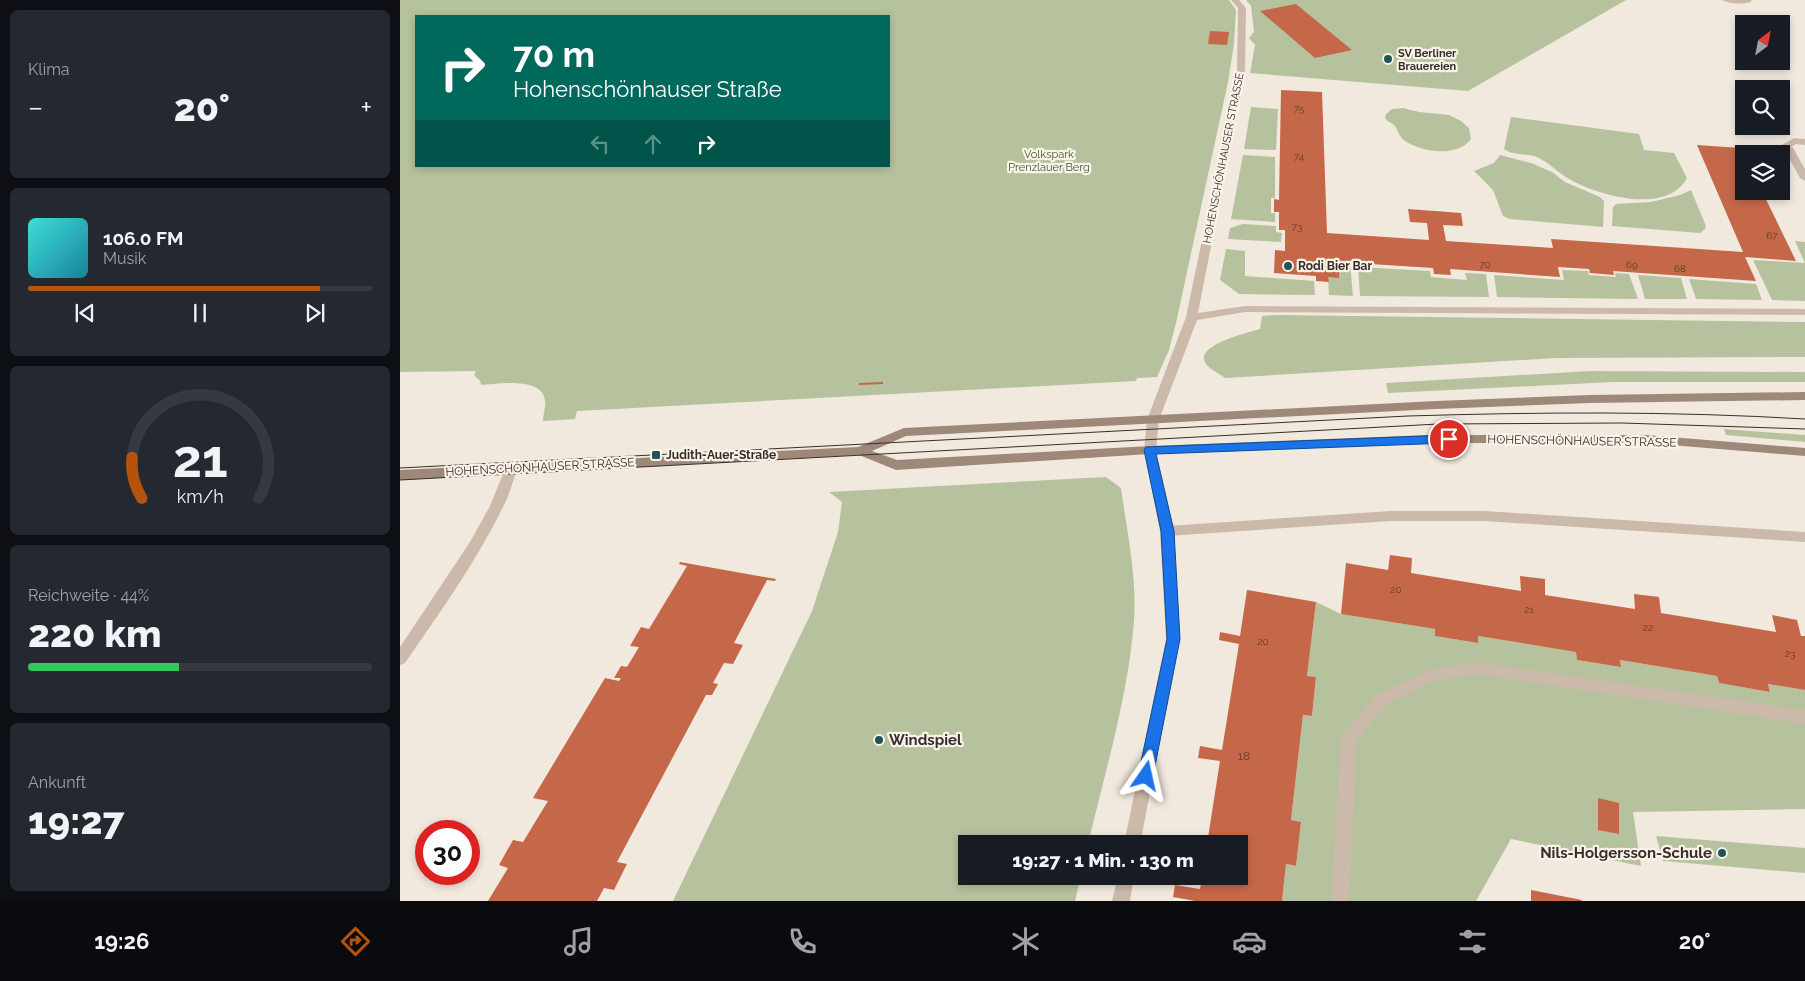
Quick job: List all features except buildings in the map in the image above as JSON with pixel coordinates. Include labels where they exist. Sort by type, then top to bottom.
[{"type":"street","name":"HOHENSCHÖNHAUSER STRASSE","points":[[1150,450],[1153,420],[1192,317],[1241,71],[1242,8],[1236,0]]},
{"type":"street","points":[[1726,0],[1748,1]]},
{"type":"street","points":[[1805,142],[1794,141],[1787,144],[1805,178]]},
{"type":"street","points":[[1192,317],[1246,309],[1805,312]]},
{"type":"street","name":"HOHENSCHÖNHAUSER STRASSE","points":[[400,475],[860,451],[904,432],[1436,404],[1805,396]]},
{"type":"street","name":"HOHENSCHÖNHAUSER STRASSE","points":[[860,451],[896,465],[1150,450],[1429,439],[1646,439],[1805,452]]},
{"type":"street","points":[[1134,835],[1173,639],[1168,531],[1150,450]]},
{"type":"street","points":[[400,658],[454,582],[472,552],[498,505],[511,469]]},
{"type":"street","points":[[1168,531],[1391,516],[1485,516],[1805,537]]},
{"type":"street","points":[[1340,901],[1349,738],[1380,701],[1431,675],[1477,668],[1805,717]]},
{"type":"street","points":[[1121,901],[1124,885]]},
{"type":"green space","name":"Volkspark Prenzlauer Berg","points":[[400,0],[1229,0],[1236,10],[1234,44],[1228,82],[1176,323],[1169,350],[1157,377],[1137,378],[1136,381],[577,411],[575,419],[543,421],[545,401],[542,393],[536,388],[518,383],[481,385],[474,375],[476,371],[400,372]]},
{"type":"green space","name":"SV Berliner Brauereien","points":[[1246,0],[1626,0],[1468,91],[1250,73],[1255,45],[1249,38],[1254,32],[1251,6]]},
{"type":"green space","points":[[1251,107],[1278,109],[1276,150],[1244,149]]},
{"type":"green space","points":[[1403,108],[1419,112],[1449,115],[1461,121],[1469,128],[1471,139],[1465,145],[1448,151],[1429,150],[1412,145],[1399,135],[1394,125],[1385,118],[1386,114],[1392,109]]},
{"type":"green space","points":[[1511,117],[1639,134],[1644,150],[1674,153],[1687,178],[1677,189],[1665,196],[1649,199],[1632,199],[1599,192],[1562,175],[1537,157],[1511,153],[1504,149]]},
{"type":"green space","points":[[1243,155],[1275,157],[1275,198],[1271,198],[1271,213],[1275,213],[1275,222],[1231,219]]},
{"type":"green space","points":[[1500,155],[1531,163],[1552,172],[1565,182],[1600,197],[1604,201],[1603,227],[1510,219],[1503,216],[1493,190],[1474,171],[1494,163]]},
{"type":"green space","points":[[1691,190],[1706,226],[1700,233],[1612,226],[1613,207],[1616,204],[1651,202],[1680,195]]},
{"type":"green space","points":[[1243,224],[1276,226],[1276,232],[1282,233],[1281,242],[1228,239],[1230,228]]},
{"type":"green space","points":[[1795,241],[1805,242],[1805,263]]},
{"type":"green space","points":[[1226,249],[1245,251],[1245,276],[1314,281],[1315,295],[1239,294],[1220,280]]},
{"type":"green space","points":[[1753,260],[1805,263],[1805,301],[1772,300]]},
{"type":"green space","points":[[1339,262],[1350,263],[1353,296],[1329,295],[1328,277]]},
{"type":"green space","points":[[1358,267],[1430,271],[1431,277],[1467,280],[1465,273],[1486,274],[1489,297],[1360,296]]},
{"type":"green space","points":[[1562,270],[1588,271],[1589,275],[1616,277],[1615,273],[1629,274],[1638,299],[1497,297],[1494,275],[1564,280]]},
{"type":"green space","points":[[1638,275],[1681,278],[1687,299],[1645,299]]},
{"type":"green space","points":[[1689,279],[1756,284],[1762,300],[1696,299]]},
{"type":"green space","points":[[1262,316],[1805,322],[1805,357],[1557,358],[1225,378],[1205,363],[1205,354],[1217,344],[1260,329]]},
{"type":"green space","points":[[1590,371],[1805,372],[1805,382],[1614,382],[1388,393],[1386,383]]},
{"type":"green space","points":[[1724,429],[1805,435],[1805,442],[1726,435]]},
{"type":"green space","points":[[1106,477],[1121,488],[1133,570],[1134,620],[1122,704],[1090,835],[958,835],[958,885],[1079,885],[1075,901],[673,901],[812,611],[838,532],[842,502],[829,492]]},
{"type":"green space","points":[[1316,602],[1341,614],[1435,629],[1435,636],[1478,643],[1478,636],[1576,652],[1577,660],[1621,667],[1620,660],[1717,676],[1719,683],[1770,692],[1768,684],[1805,690],[1805,809],[1633,812],[1641,866],[1511,839],[1476,901],[1282,901],[1286,864],[1296,866],[1301,822],[1291,820],[1303,715],[1312,716],[1316,678],[1307,676]]},
{"type":"green space","points":[[1656,836],[1805,848],[1805,873],[1663,861]]},
{"type":"tram line","points":[[400,468],[1408,416],[1606,413],[1805,419]]},
{"type":"tram line","points":[[400,480],[1438,424],[1622,423],[1805,429]]},
{"type":"place","name":"SV Berliner Brauereien","points":[[1388,59]]},
{"type":"place","name":"Rodi Bier Bar","points":[[1288,266]]},
{"type":"place","name":"Judith-Auer-Straße","points":[[656,455]]},
{"type":"place","name":"Windspiel","points":[[879,740]]},
{"type":"place","name":"Nils-Holgersson-Schule","points":[[1722,853]]},
{"type":"route","points":[[1146,776],[1173,639],[1168,531],[1150,450],[1449,439]]}]
